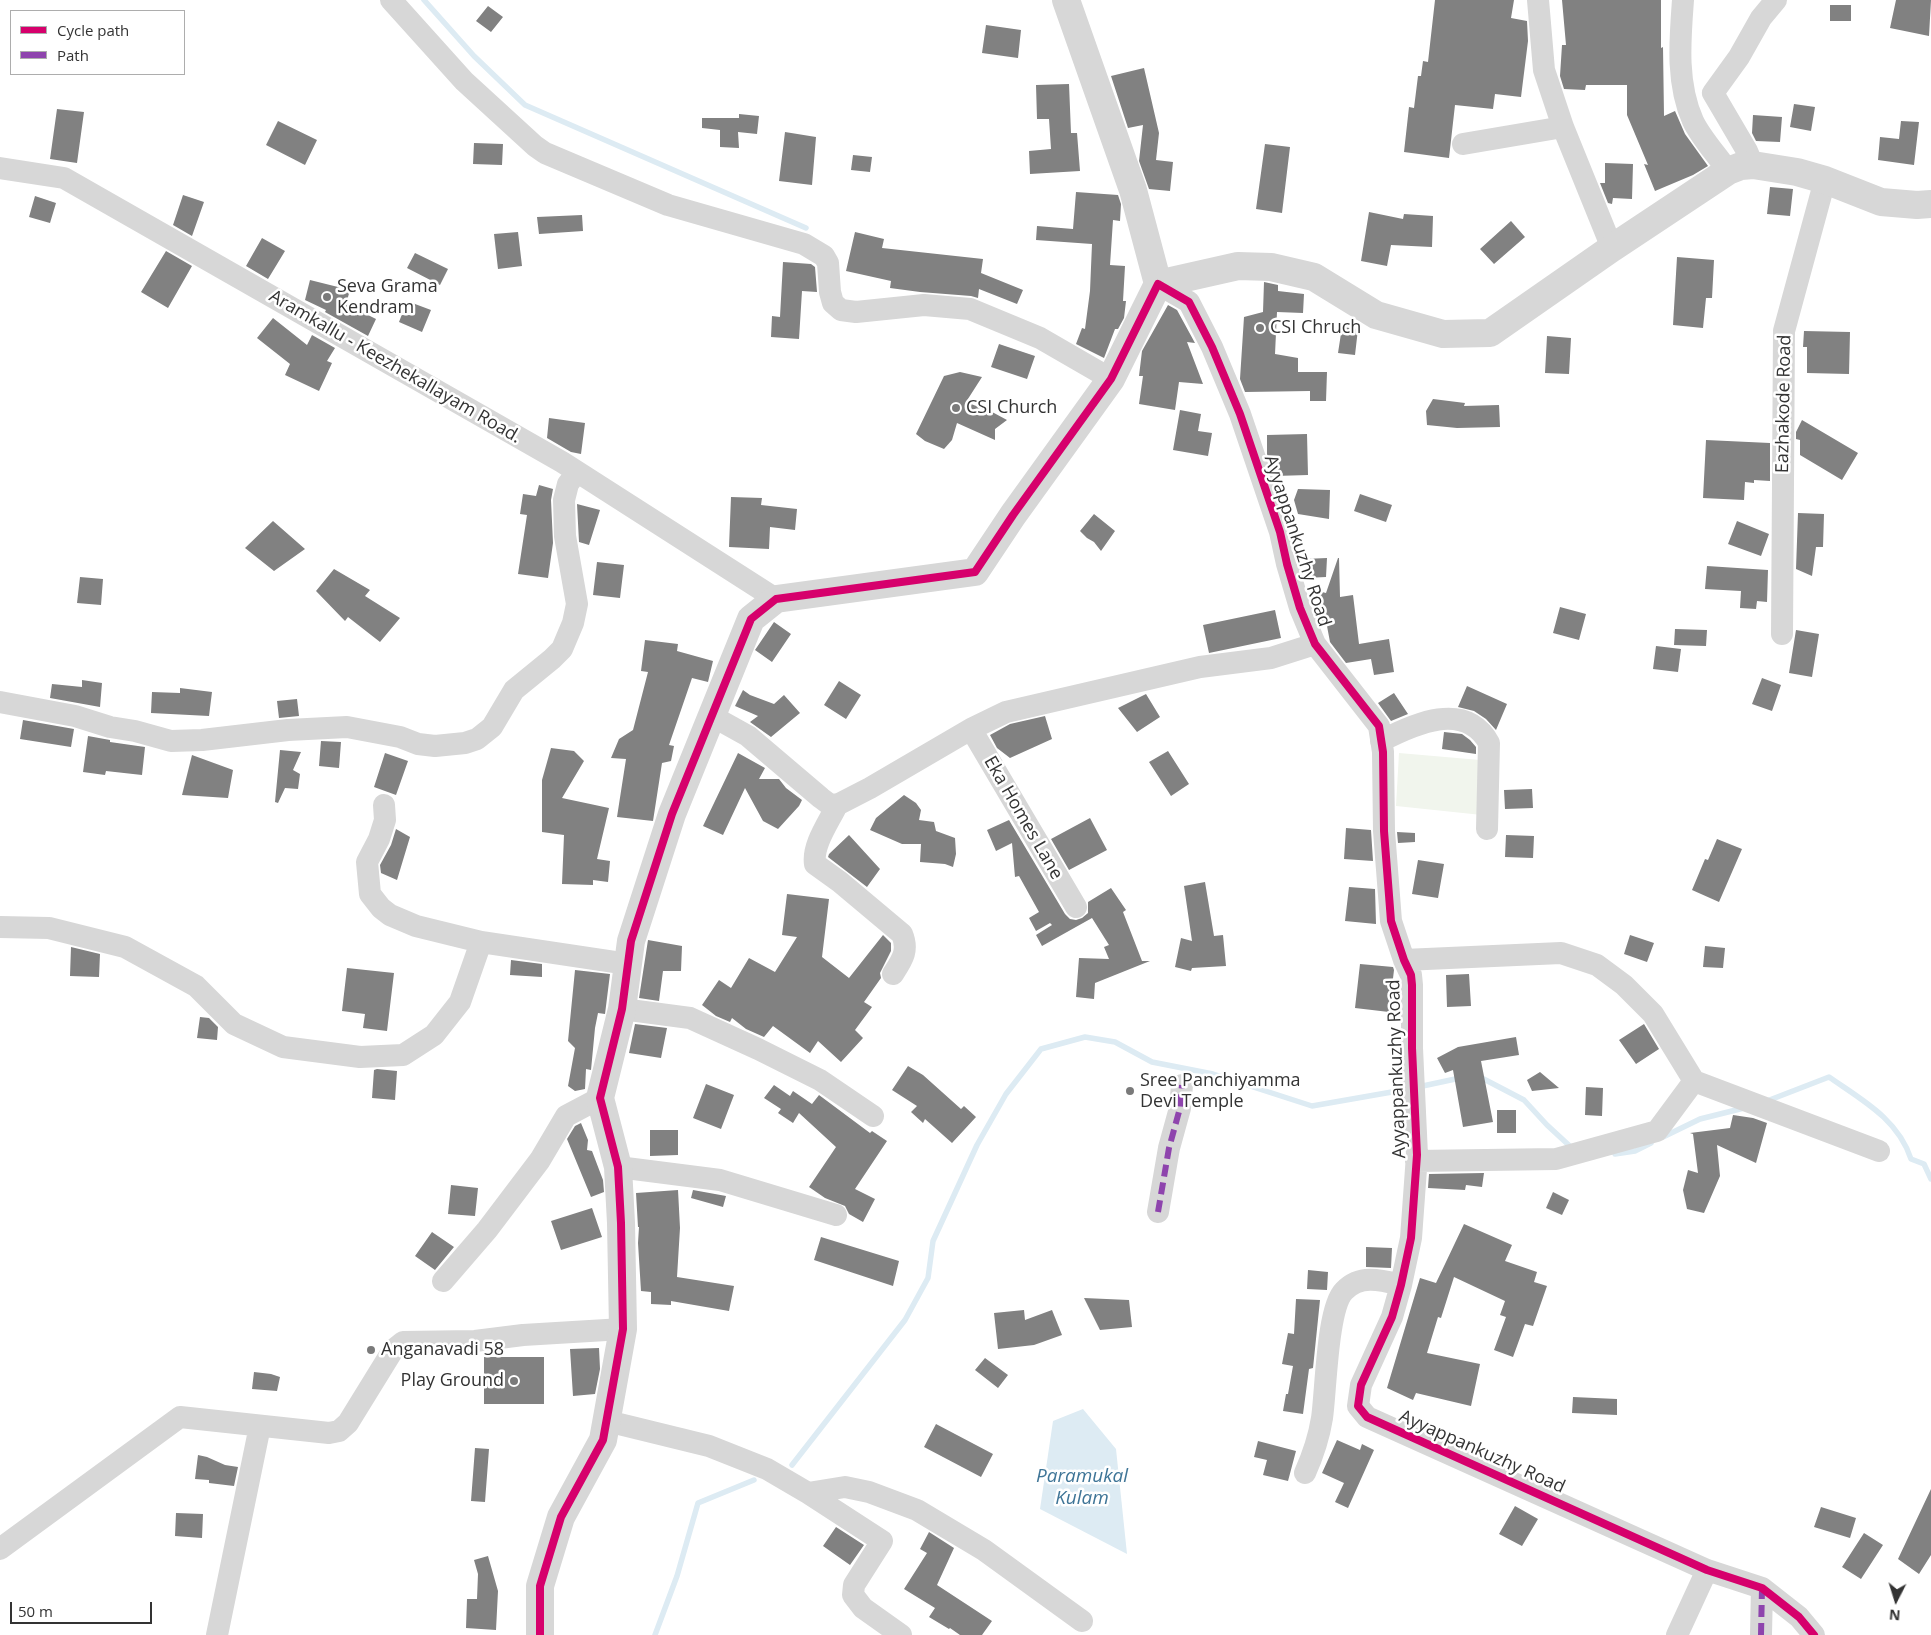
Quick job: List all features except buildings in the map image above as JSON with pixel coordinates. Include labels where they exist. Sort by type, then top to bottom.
[{"type":"street","points":[[391,0],[464,81],[545,153],[668,205],[812,248],[824,256],[828,263],[830,292],[833,303],[841,310],[856,312],[924,305],[970,309],[1040,338],[1112,379]]},
{"type":"street","points":[[540,1635],[540,1586],[561,1517],[603,1440],[623,1328],[618,1167],[600,1098],[622,1009],[631,941],[672,814],[751,619],[776,599],[975,572],[1013,515],[1112,379],[1158,284],[1133,190],[1066,0]]},
{"type":"street","points":[[1538,0],[1544,70],[1562,127],[1612,248]]},
{"type":"street","points":[[1683,0],[1680,46],[1682,91],[1693,122],[1740,168],[1797,172],[1825,180],[1880,202],[1917,205],[1931,204]]},
{"type":"street","points":[[1158,284],[1238,266],[1271,267],[1314,277],[1376,315],[1443,334],[1490,333],[1612,248],[1740,168],[1747,151],[1713,93],[1738,57],[1761,18],[1776,0]]},
{"type":"street","points":[[1463,144],[1562,127]]},
{"type":"street","name":"Aramkallu - Keezhekallayam Road.","points":[[0,168],[64,178],[577,472],[776,599]]},
{"type":"street","name":"Eazhakode Road","points":[[1782,634],[1784,331],[1825,180]]},
{"type":"street","name":"Ayyappankuzhy Road","points":[[1158,284],[1189,302],[1212,347],[1240,414],[1280,532],[1295,591],[1315,644],[1378,726],[1381,740],[1383,752],[1384,831],[1391,921],[1411,975],[1412,985],[1416,1161],[1411,1238],[1401,1285],[1392,1317],[1361,1385],[1358,1406],[1367,1417],[1706,1570],[1762,1588]]},
{"type":"street","points":[[0,702],[75,716],[110,727],[135,731],[171,741],[202,740],[288,730],[347,727],[400,737],[418,744],[435,746],[477,740],[492,727],[514,690],[552,659],[562,648],[573,624],[577,604],[564,536],[564,500],[568,484],[577,472]]},
{"type":"street","points":[[712,716],[748,736],[821,798],[829,804],[838,805],[971,729],[1006,712],[1200,667],[1271,658],[1315,644]]},
{"type":"street","points":[[1381,740],[1410,726],[1436,719],[1456,720],[1472,724],[1482,732],[1489,743],[1487,829]]},
{"type":"street","name":"Eka Homes Lane","points":[[971,729],[1076,907]]},
{"type":"street","points":[[384,804],[385,820],[379,839],[368,862],[370,894],[381,908],[390,914],[416,926],[481,942],[628,964]]},
{"type":"street","points":[[838,805],[820,840],[814,857],[815,864],[840,882],[902,934],[906,952],[893,974]]},
{"type":"street","points":[[0,927],[50,928],[125,948],[196,986],[234,1024],[283,1047],[360,1058],[403,1055],[434,1035],[460,1002],[481,942]]},
{"type":"street","points":[[1404,960],[1561,953],[1598,965],[1624,985],[1653,1014],[1694,1081],[1879,1151]]},
{"type":"street","points":[[622,1009],[690,1018],[820,1080],[873,1116]]},
{"type":"street","points":[[1416,1161],[1556,1159],[1657,1131],[1694,1081]]},
{"type":"street","points":[[1158,1212],[1169,1148],[1180,1108],[1182,1085]]},
{"type":"street","points":[[444,1281],[487,1230],[540,1160],[566,1116],[600,1098]]},
{"type":"street","points":[[618,1167],[720,1180],[836,1216]]},
{"type":"street","points":[[1305,1472],[1315,1448],[1322,1418],[1330,1335],[1337,1299],[1357,1281],[1374,1280],[1401,1285]]},
{"type":"street","points":[[0,1549],[180,1417],[329,1433],[339,1432],[348,1423],[393,1350],[403,1342],[475,1341],[523,1335],[623,1328]]},
{"type":"street","points":[[607,1421],[709,1446],[767,1469],[882,1541],[854,1585],[853,1595],[862,1608],[901,1635]]},
{"type":"street","points":[[217,1635],[260,1426]]},
{"type":"street","points":[[808,1493],[845,1487],[869,1492],[917,1510],[984,1550],[1082,1621]]},
{"type":"street","points":[[1677,1635],[1706,1570]]},
{"type":"street","points":[[1761,1635],[1762,1588]]},
{"type":"street","points":[[1762,1588],[1799,1617],[1814,1635]]},
{"type":"shaded area","points":[[1399,753],[1480,760],[1482,815],[1396,806]]},
{"type":"water","name":"Paramukal Kulam","points":[[1083,1409],[1116,1449],[1127,1554],[1040,1509],[1053,1421]]},
{"type":"waterway","points":[[424,0],[474,56],[525,105],[806,228]]},
{"type":"waterway","points":[[792,1465],[905,1320],[928,1278],[933,1241],[977,1145],[1006,1094],[1041,1049],[1085,1037],[1115,1042],[1152,1062],[1213,1074],[1312,1106],[1409,1089]]},
{"type":"waterway","points":[[1478,1076],[1524,1100],[1573,1149]]},
{"type":"waterway","points":[[1767,1101],[1829,1077],[1878,1112],[1897,1133],[1911,1159],[1924,1164],[1931,1179]]},
{"type":"waterway","points":[[1418,1087],[1460,1078]]},
{"type":"waterway","points":[[1663,1137],[1700,1119],[1744,1108]]},
{"type":"waterway","points":[[1615,1154],[1635,1151],[1651,1143]]},
{"type":"waterway","points":[[655,1635],[677,1576],[698,1503],[754,1480]]},
{"type":"marked path","points":[[1158,1212],[1169,1148],[1180,1108],[1182,1085]]},
{"type":"marked path","points":[[1761,1635],[1762,1588]]},
{"type":"cycle path","points":[[540,1635],[540,1586],[561,1517],[603,1440],[623,1329],[618,1167],[600,1098],[622,1009],[631,941],[672,814],[751,619],[776,599],[975,572],[1013,515],[1111,379],[1158,284],[1189,302],[1212,347],[1240,414],[1280,532],[1300,608],[1315,644],[1379,726],[1383,752],[1384,831],[1391,921],[1411,975],[1412,985],[1412,1048],[1417,1155],[1411,1238],[1401,1285],[1392,1317],[1361,1385],[1358,1406],[1367,1417],[1707,1570],[1762,1588],[1799,1617],[1814,1635]]},
{"type":"place","name":"Seva Grama Kendram","points":[[327,297]]},
{"type":"place","name":"CSI Chruch","points":[[1260,328]]},
{"type":"place","name":"CSI Church","points":[[956,408]]},
{"type":"place","name":"Sree Panchiyamma Devi Temple","points":[[1130,1091]]},
{"type":"place","name":"Anganavadi 58","points":[[371,1350]]},
{"type":"place","name":"Play Ground","points":[[514,1381]]}]
